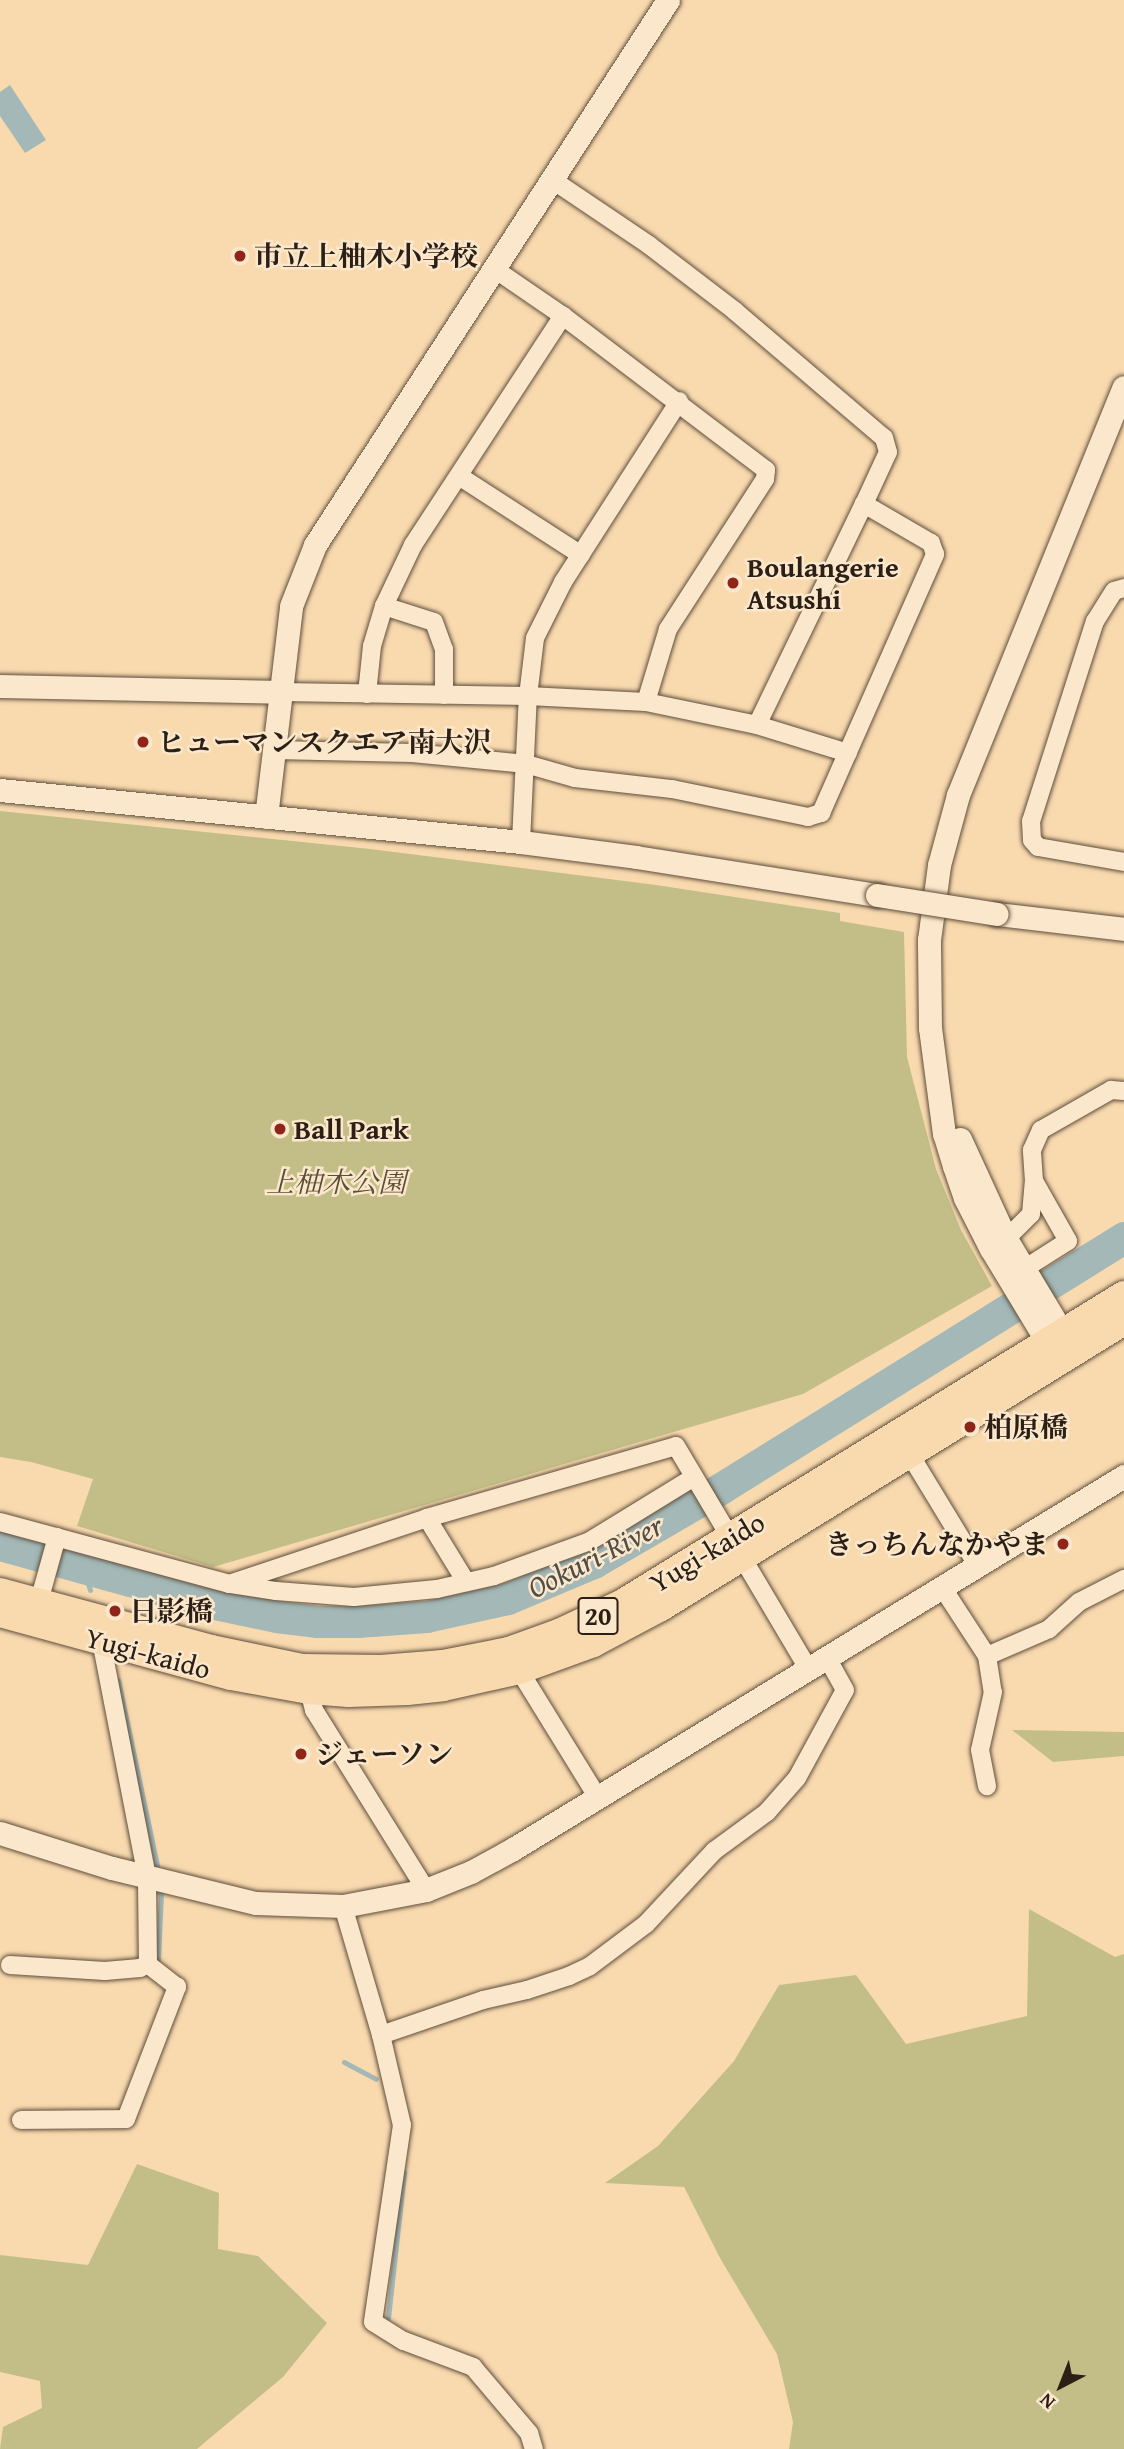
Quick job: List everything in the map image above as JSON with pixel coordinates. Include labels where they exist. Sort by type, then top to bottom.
[{"type":"main road","name":"Yugi-kaido","points":[[0,1592],[211,1649],[289,1666],[347,1670],[443,1664],[509,1651],[559,1633],[737,1547],[909,1453],[1124,1296]]},
{"type":"main road","name":"Yugi-kaido","points":[[0,1613],[39,1601],[101,1640],[231,1676],[309,1690],[349,1693],[407,1691],[443,1687],[519,1670],[610,1635],[737,1547],[1059,1345],[1123,1325]]},
{"type":"street","points":[[266,817],[291,606],[314,545],[668,0]]},
{"type":"street","points":[[551,179],[649,245],[735,311],[884,438],[888,452],[757,725]]},
{"type":"street","points":[[493,268],[679,401],[766,470],[765,478],[668,629],[646,702]]},
{"type":"street","points":[[367,694],[372,646],[384,606],[413,545],[563,316]]},
{"type":"street","points":[[1022,1278],[965,1198],[944,1135],[930,1028],[928,949],[936,884],[950,821],[976,748],[1124,387]]},
{"type":"street","points":[[521,842],[528,696],[539,628],[580,555],[679,401]]},
{"type":"street","points":[[459,476],[580,555]]},
{"type":"street","points":[[274,750],[412,753],[526,764],[575,778],[672,789],[808,817],[821,813],[935,554],[931,543],[864,504]]},
{"type":"street","points":[[1124,588],[1114,591],[1095,621],[1031,821],[1032,840],[1038,848],[1124,862]]},
{"type":"street","points":[[384,606],[434,622],[444,649],[444,695]]},
{"type":"street","points":[[0,686],[528,696],[646,702],[757,725],[848,753]]},
{"type":"street","points":[[0,790],[636,856],[997,914],[1124,929]]},
{"type":"street","points":[[938,1084],[978,1184],[1039,1312],[1059,1345]]},
{"type":"street","points":[[1006,1238],[1031,1214],[1034,1181],[1032,1150],[1041,1130],[1111,1090],[1124,1091]]},
{"type":"street","points":[[1022,1278],[1068,1241],[1034,1181]]},
{"type":"street","points":[[229,1584],[427,1518],[676,1446],[737,1547],[817,1662],[845,1690],[797,1778],[767,1812],[714,1851],[646,1924],[590,1966],[527,1990],[483,2000],[381,2035]]},
{"type":"street","points":[[909,1453],[977,1565]]},
{"type":"street","points":[[0,1833],[147,1877],[256,1903],[343,1906],[426,1890],[492,1861],[1124,1476]]},
{"type":"street","points":[[0,1522],[229,1584],[276,1591],[354,1597],[397,1595],[466,1582],[538,1562],[590,1541],[696,1480]]},
{"type":"street","points":[[427,1518],[466,1582]]},
{"type":"street","points":[[39,1601],[56,1539]]},
{"type":"street","points":[[987,1656],[1049,1629],[1079,1602],[1124,1579]]},
{"type":"street","points":[[942,1587],[987,1656],[993,1692],[979,1750],[988,1786]]},
{"type":"street","points":[[101,1640],[147,1877],[148,1964]]},
{"type":"street","points":[[519,1670],[598,1798]]},
{"type":"street","points":[[309,1690],[314,1710],[426,1890]]},
{"type":"street","points":[[343,1906],[381,2035],[402,2126],[373,2322],[404,2341],[472,2367],[529,2433],[534,2449]]},
{"type":"street","points":[[10,1965],[106,1970],[140,1968],[148,1964]]},
{"type":"street","points":[[21,2120],[126,2119],[177,1987],[148,1964]]},
{"type":"green space","name":"上柚木公園","points":[[0,811],[370,849],[656,885],[840,913],[840,921],[904,932],[907,1057],[936,1169],[961,1230],[992,1286],[803,1394],[213,1567],[77,1526],[93,1479],[31,1462],[0,1457]]},
{"type":"green space","points":[[1012,1730],[1124,1732],[1124,1756],[1053,1762]]},
{"type":"green space","points":[[1029,1909],[1115,1957],[1124,1954],[1124,2449],[789,2449],[793,2422],[777,2354],[720,2258],[684,2187],[605,2183],[658,2146],[734,2061],[779,1985],[856,1975],[906,2044],[1027,2016]]},
{"type":"green space","points":[[137,2164],[219,2193],[218,2249],[258,2256],[327,2323],[283,2377],[197,2449],[0,2449],[3,2427],[42,2408],[40,2381],[0,2372],[0,2255],[88,2265]]},
{"type":"shaded area","points":[[10,85],[46,140],[25,153],[0,116],[0,92]]},
{"type":"waterway","name":"Ookuri-River","points":[[0,1545],[206,1602],[277,1617],[318,1622],[427,1617],[508,1599],[594,1563],[721,1489],[1124,1238]]},
{"type":"waterway","points":[[83,1567],[90,1590]]},
{"type":"waterway","points":[[118,1680],[157,1865]]},
{"type":"waterway","points":[[158,1960],[161,1894]]},
{"type":"waterway","points":[[344,2062],[376,2079]]},
{"type":"waterway","points":[[388,2318],[404,2172]]},
{"type":"place","name":"市立上柚木小学校","points":[[240,256]]},
{"type":"place","name":"Boulangerie Atsushi","points":[[733,583]]},
{"type":"place","name":"ヒューマンスクエア南大沢","points":[[143,742]]},
{"type":"place","name":"Ball Park","points":[[280,1129]]},
{"type":"place","name":"柏原橋","points":[[970,1427]]},
{"type":"place","name":"きっちんなかやま","points":[[1063,1544]]},
{"type":"place","name":"日影橋","points":[[115,1611]]},
{"type":"place","name":"ジェーソン","points":[[301,1754]]}]
